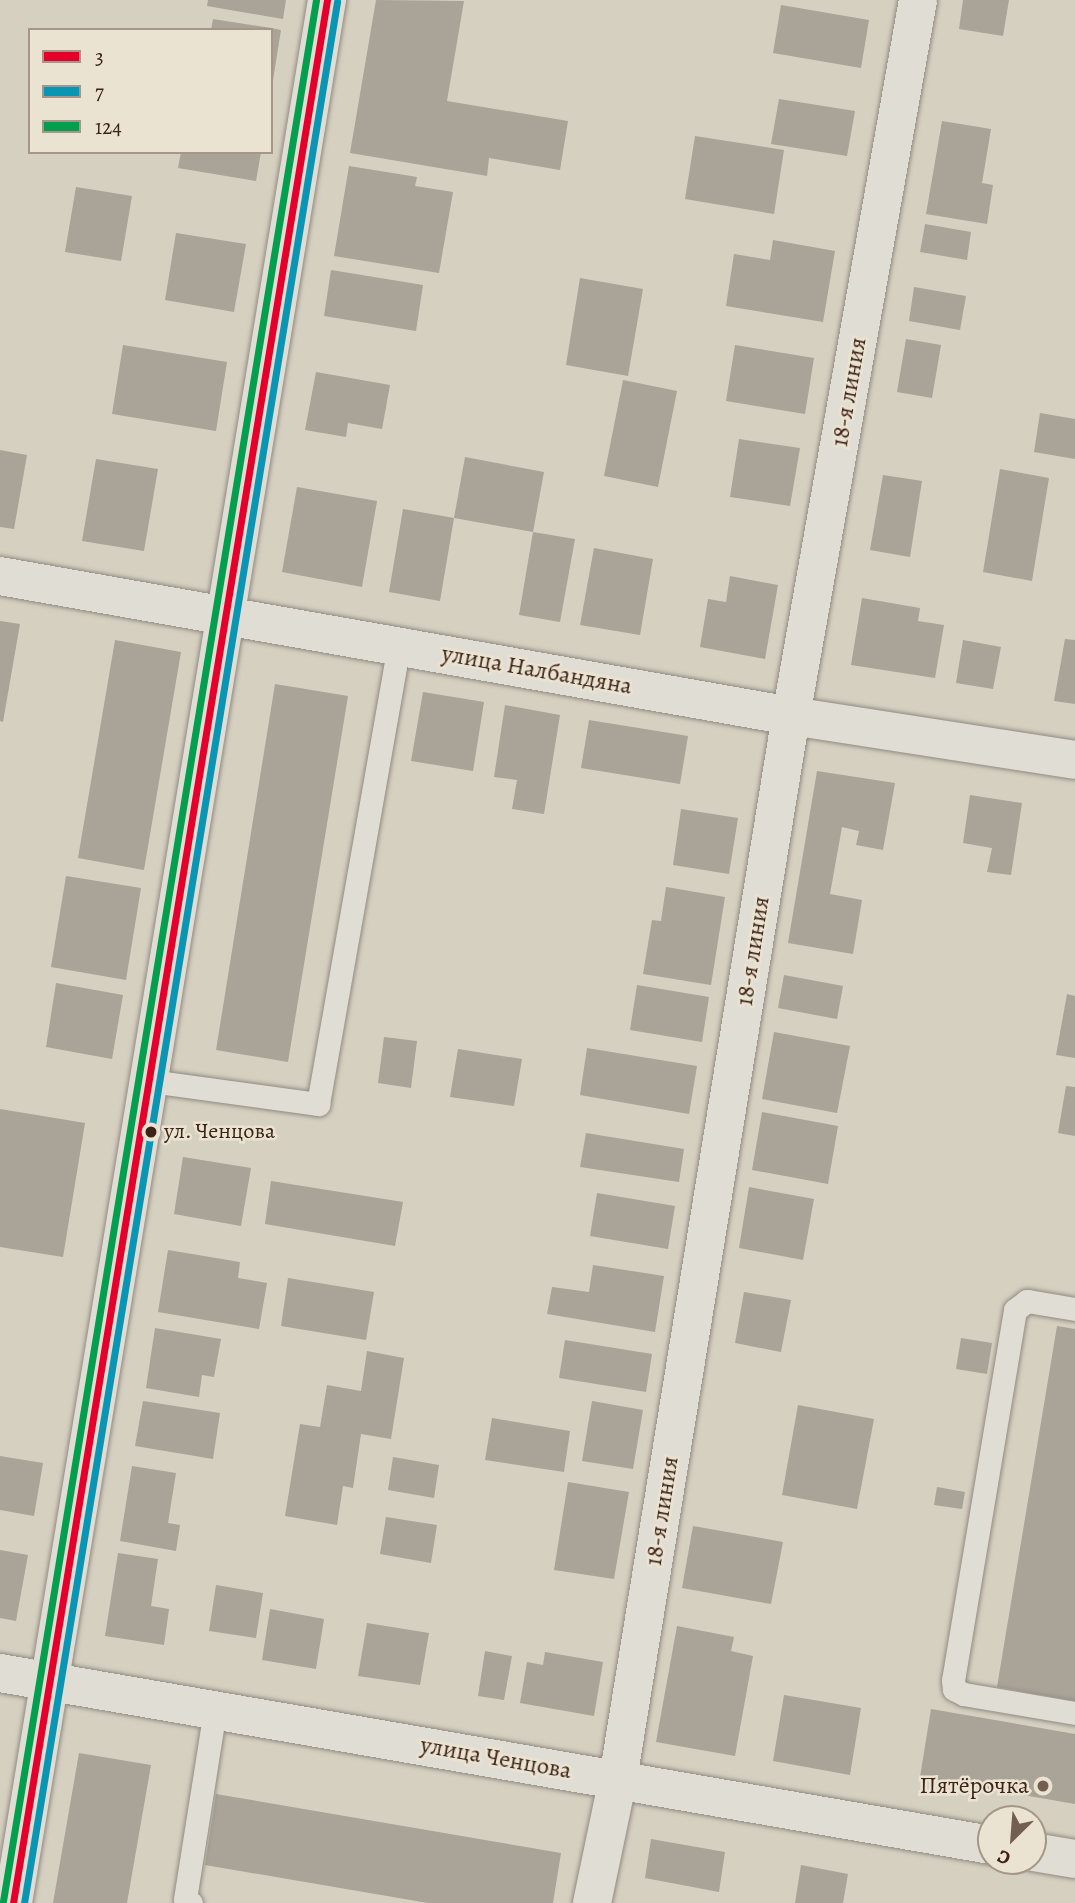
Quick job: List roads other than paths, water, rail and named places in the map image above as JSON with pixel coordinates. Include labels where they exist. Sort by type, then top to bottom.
[{"type":"street","points":[[13,1903],[228,614],[327,0]]},
{"type":"street","name":"18-я линия","points":[[592,1903],[618,1779],[791,716],[918,0]]},
{"type":"street","name":"улица Налбандяна","points":[[0,576],[228,614],[791,716],[1075,760]]},
{"type":"street","name":"улица Ченцова","points":[[0,1673],[977,1842]]},
{"type":"street","points":[[1047,1854],[1075,1859]]},
{"type":"lane","points":[[150,1081],[317,1104],[399,645]]},
{"type":"lane","points":[[1075,1309],[1027,1301],[1015,1310],[953,1680],[954,1689],[964,1694],[1075,1713]]},
{"type":"lane","points":[[191,1903],[185,1899],[215,1710]]},
{"type":"place","name":"ул. Ченцова","points":[[151,1132]]},
{"type":"place","name":"Пятёрочка","points":[[1043,1786]]}]
